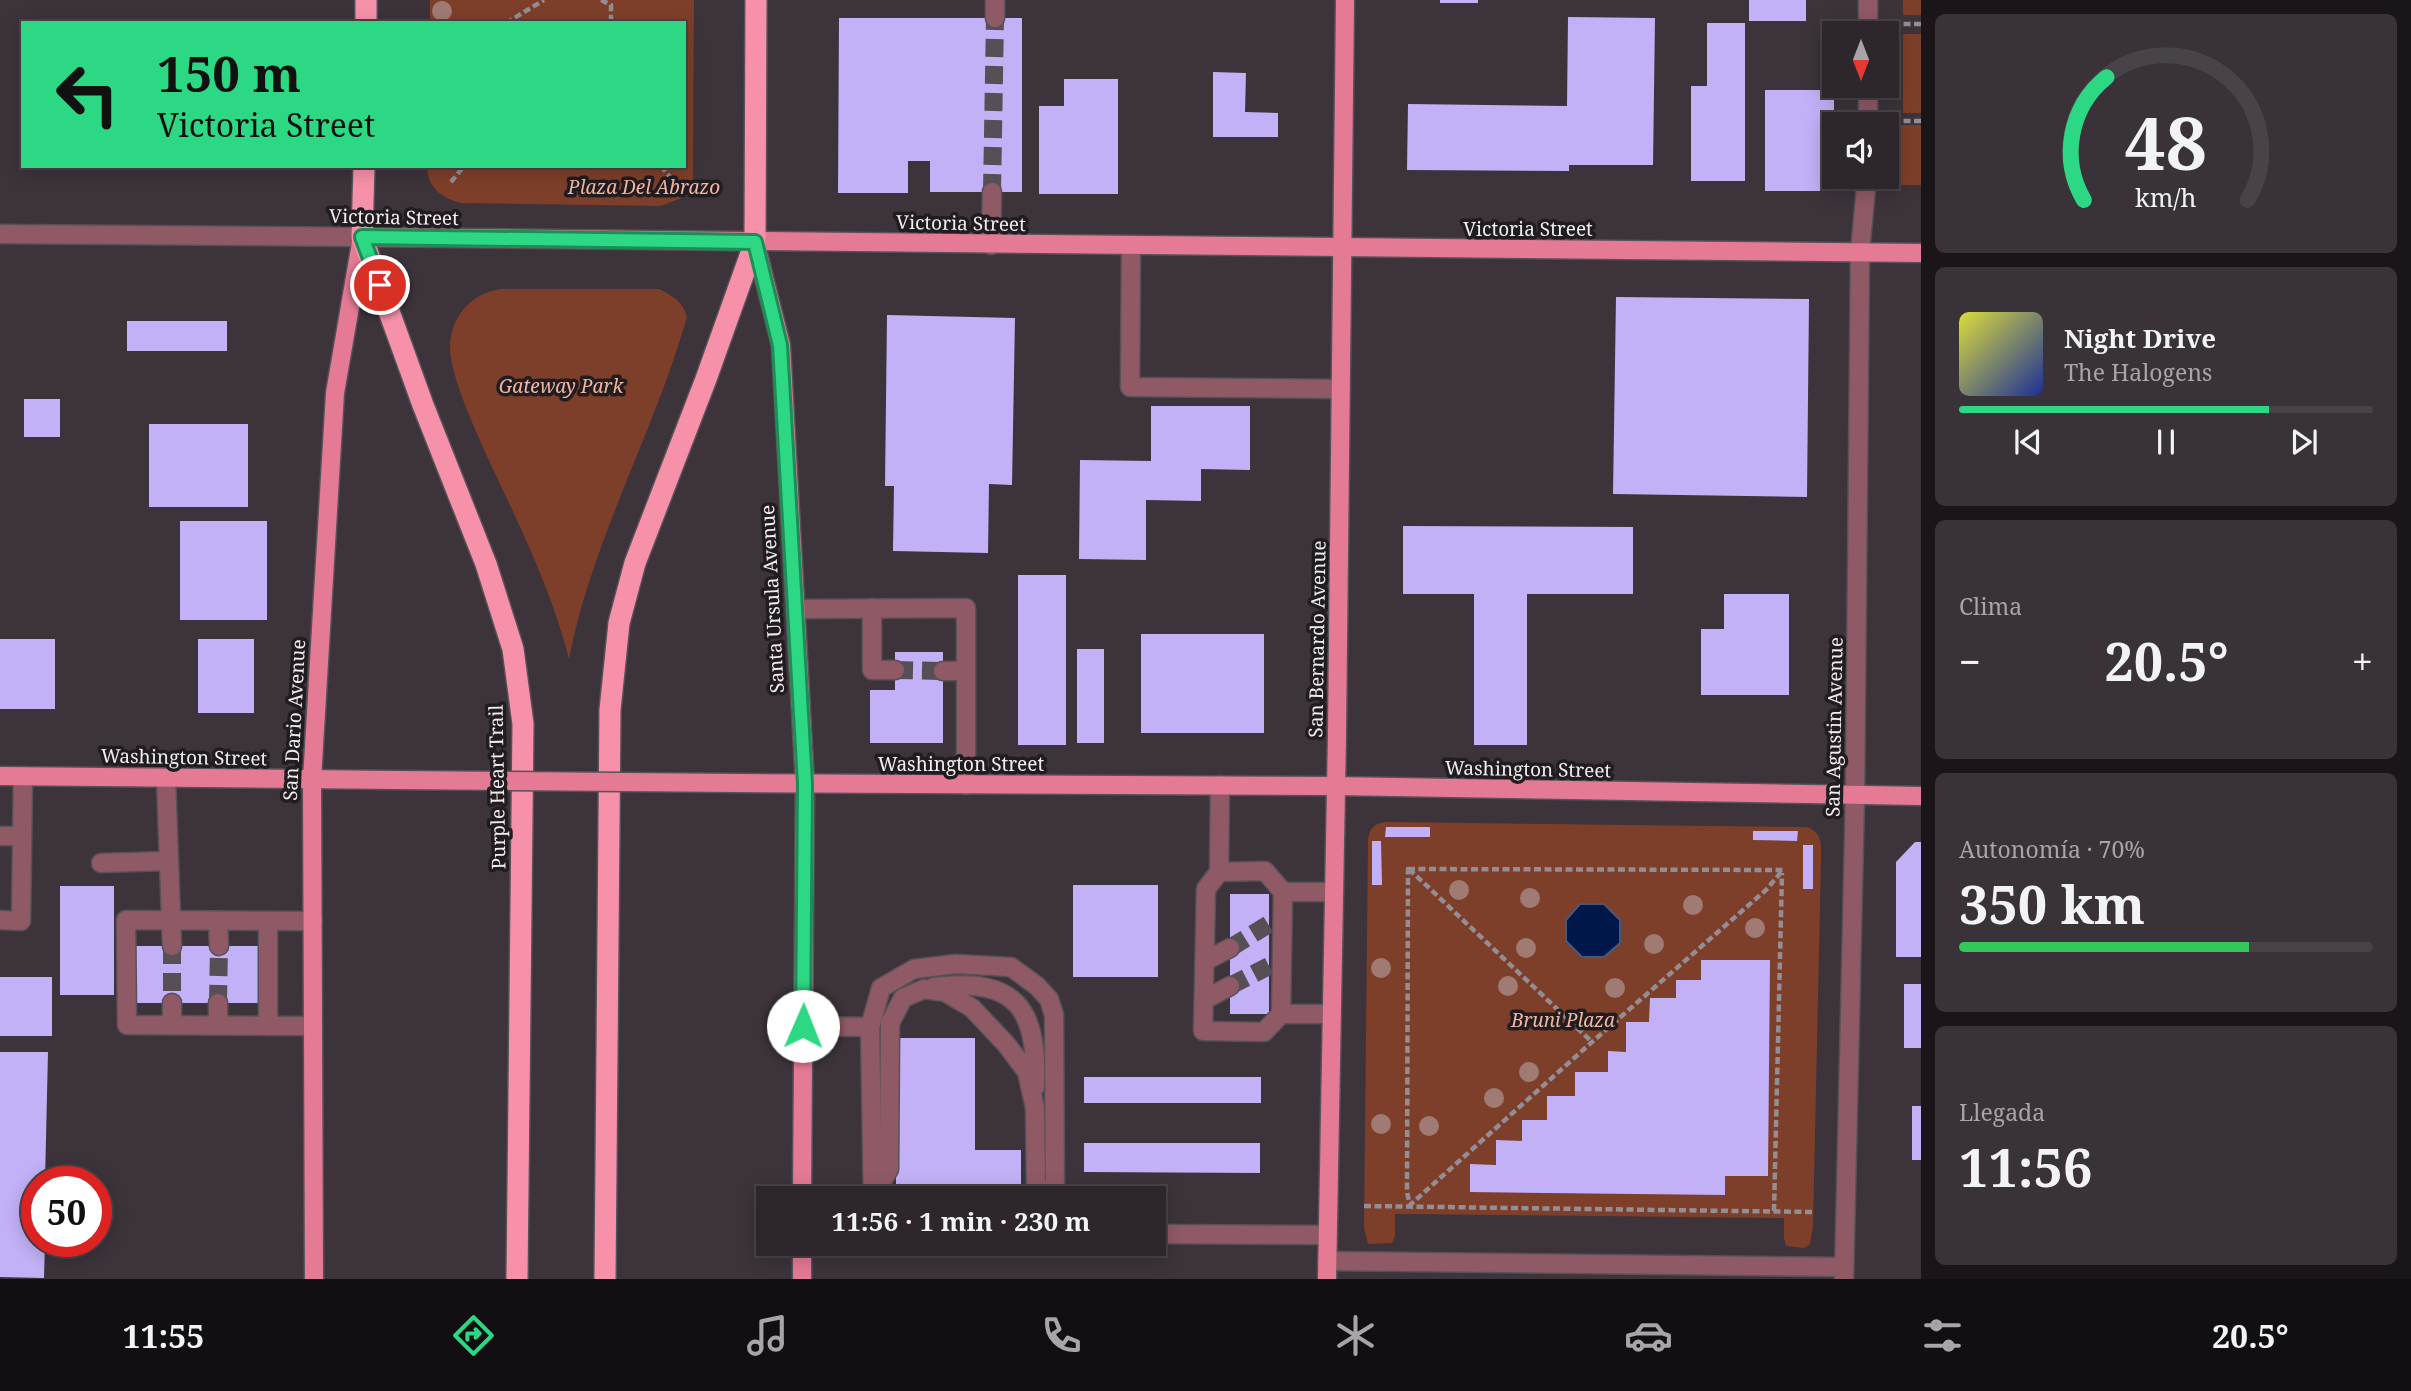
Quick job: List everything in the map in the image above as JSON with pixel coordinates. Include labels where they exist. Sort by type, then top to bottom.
[{"type":"highway","points":[[366,0],[366,21]]},
{"type":"highway","name":"Santa Ursula Avenue","points":[[755,242],[756,0]]},
{"type":"highway","name":"San Dario Avenue","points":[[362,237],[364,168]]},
{"type":"highway","name":"Purple Heart Trail","points":[[362,237],[423,405],[486,564],[513,649],[523,724],[517,1279]]},
{"type":"highway","points":[[605,1279],[610,710],[619,623],[635,563],[755,242]]},
{"type":"main road","name":"San Bernardo Avenue","points":[[1327,1270],[1345,0]]},
{"type":"main road","name":"Victoria Street","points":[[362,237],[1921,253]]},
{"type":"main road","name":"San Dario Avenue","points":[[314,1279],[312,780],[335,393],[362,237]]},
{"type":"main road","name":"Santa Ursula Avenue","points":[[755,242],[780,345],[805,784],[802,1186]]},
{"type":"main road","name":"Washington Street","points":[[0,776],[1335,786],[1921,796]]},
{"type":"main road","points":[[802,1256],[802,1279]]},
{"type":"street","points":[[1868,0],[1868,21]]},
{"type":"street","name":"San Agustin Avenue","points":[[1844,1273],[1855,796],[1860,252],[1866,189]]},
{"type":"street","points":[[991,245],[992,192]]},
{"type":"street","name":"Victoria Street","points":[[0,234],[362,237]]},
{"type":"street","points":[[1131,246],[1130,387],[1341,389]]},
{"type":"street","points":[[872,608],[872,670],[895,670]]},
{"type":"street","points":[[795,609],[966,608],[966,785]]},
{"type":"street","points":[[943,671],[966,671]]},
{"type":"street","points":[[0,920],[21,921],[23,776]]},
{"type":"street","points":[[166,778],[172,946]]},
{"type":"street","points":[[1220,786],[1219,872],[1206,889],[1203,1031],[1264,1032],[1281,1014],[1331,1014]]},
{"type":"street","points":[[0,836],[22,836]]},
{"type":"street","points":[[101,863],[169,861]]},
{"type":"street","points":[[1219,872],[1265,870],[1283,892]]},
{"type":"street","points":[[1283,892],[1334,892]]},
{"type":"street","points":[[1281,1014],[1275,962],[1276,920],[1283,892]]},
{"type":"street","points":[[313,921],[126,920],[127,1025],[313,1026]]},
{"type":"street","points":[[218,921],[219,946]]},
{"type":"street","points":[[268,921],[268,1026]]},
{"type":"street","points":[[1205,961],[1230,948]]},
{"type":"street","points":[[873,1186],[870,1027],[881,988],[914,969],[956,964],[1011,967],[1037,986],[1049,999],[1054,1015],[1055,1186]]},
{"type":"street","points":[[880,1186],[889,1169],[890,1023],[903,998],[924,989],[954,985],[976,986],[1006,996],[1021,1007],[1032,1029],[1036,1049],[1038,1186]]},
{"type":"street","points":[[1204,1000],[1230,986]]},
{"type":"street","points":[[924,989],[945,992],[972,1008],[1006,1044],[1027,1072],[1035,1108]]},
{"type":"street","points":[[172,1003],[172,1025]]},
{"type":"street","points":[[218,1003],[218,1025]]},
{"type":"street","points":[[803,1026],[870,1027]]},
{"type":"street","points":[[1166,1234],[1328,1236]]},
{"type":"street","points":[[1327,1270],[1844,1273]]},
{"type":"path","points":[[509,21],[544,0]]},
{"type":"path","points":[[601,0],[611,5],[611,21]]},
{"type":"path","points":[[1899,24],[1921,24]]},
{"type":"path","points":[[1899,121],[1921,121]]},
{"type":"path","points":[[452,182],[462,168]]},
{"type":"path","points":[[664,168],[675,183]]},
{"type":"path","points":[[1408,869],[1783,870]]},
{"type":"path","points":[[1408,869],[1407,1192],[1410,1205],[1766,890],[1783,870]]},
{"type":"path","points":[[1408,869],[1592,1042]]},
{"type":"path","points":[[1774,1211],[1780,897],[1783,870]]},
{"type":"path","points":[[1364,1206],[1813,1212]]},
{"type":"green space","name":"Plaza Del Abrazo","points":[[430,0],[694,0],[693,178],[684,197],[661,206],[462,203],[437,191],[430,180],[427,168],[686,168],[686,21],[430,21]]},
{"type":"green space","points":[[1903,0],[1921,0],[1921,15],[1903,15]]},
{"type":"green space","points":[[1903,34],[1921,34],[1921,113],[1903,113]]},
{"type":"green space","points":[[1900,125],[1921,125],[1921,185],[1899,185]]},
{"type":"green space","name":"Gateway Park","points":[[501,289],[659,289],[677,300],[687,317],[658,403],[592,572],[569,659],[545,586],[474,426],[451,360],[451,337],[464,308],[480,296]]},
{"type":"green space","name":"Bruni Plaza","points":[[1388,822],[1806,827],[1816,832],[1820,839],[1821,860],[1813,1226],[1810,1244],[1804,1248],[1786,1246],[1784,1218],[1395,1214],[1395,1237],[1392,1243],[1368,1244],[1364,1228],[1368,839],[1374,826]]},
{"type":"water","points":[[1580,904],[1604,904],[1620,920],[1620,943],[1604,957],[1582,957],[1566,941],[1566,920]]},
{"type":"building","points":[[1440,0],[1478,0],[1478,3],[1440,3]]},
{"type":"building","points":[[1749,0],[1806,0],[1806,21],[1749,21]]},
{"type":"building","points":[[1568,17],[1655,18],[1653,165],[1569,165],[1569,171],[1407,170],[1408,104],[1567,106]]},
{"type":"building","points":[[839,18],[1022,18],[1022,192],[930,192],[930,161],[908,161],[908,193],[838,193]]},
{"type":"building","points":[[1707,23],[1745,23],[1745,181],[1691,181],[1691,86],[1707,86]]},
{"type":"building","points":[[1213,72],[1246,73],[1245,112],[1278,113],[1278,137],[1213,137]]},
{"type":"building","points":[[1064,79],[1118,79],[1118,194],[1039,194],[1039,106],[1064,106]]},
{"type":"building","points":[[1765,90],[1822,90],[1822,98],[1834,98],[1834,112],[1822,112],[1822,189],[1834,191],[1765,191]]},
{"type":"building","points":[[1616,297],[1809,299],[1807,497],[1613,494]]},
{"type":"building","points":[[887,315],[1015,318],[1012,485],[989,484],[988,553],[893,551],[894,486],[885,486]]},
{"type":"building","points":[[127,321],[227,321],[227,351],[127,351]]},
{"type":"building","points":[[24,399],[60,399],[60,437],[24,437]]},
{"type":"building","points":[[1151,406],[1250,406],[1250,470],[1201,469],[1201,501],[1146,500],[1146,560],[1079,559],[1080,460],[1151,461]]},
{"type":"building","points":[[149,424],[248,424],[248,507],[149,507]]},
{"type":"building","points":[[180,521],[267,521],[267,620],[180,620]]},
{"type":"building","points":[[1403,526],[1633,527],[1633,594],[1527,594],[1527,745],[1474,745],[1474,594],[1403,594]]},
{"type":"building","points":[[1018,575],[1066,575],[1066,745],[1018,745]]},
{"type":"building","points":[[1724,594],[1789,594],[1789,695],[1701,695],[1701,629],[1724,629]]},
{"type":"building","points":[[1141,634],[1264,634],[1264,733],[1141,733]]},
{"type":"building","points":[[0,639],[55,639],[55,709],[0,709]]},
{"type":"building","points":[[198,639],[254,639],[254,713],[198,713]]},
{"type":"building","points":[[1077,649],[1104,649],[1104,743],[1077,743]]},
{"type":"building","points":[[895,652],[943,652],[943,743],[870,743],[870,690],[895,690]]},
{"type":"building","points":[[1386,827],[1430,827],[1430,837],[1385,837]]},
{"type":"building","points":[[1753,831],[1798,831],[1797,841],[1753,840]]},
{"type":"building","points":[[1372,841],[1381,841],[1382,885],[1372,885]]},
{"type":"building","points":[[1915,842],[1921,842],[1921,957],[1896,957],[1896,862]]},
{"type":"building","points":[[1803,845],[1813,845],[1813,889],[1803,889]]},
{"type":"building","points":[[1073,885],[1158,885],[1158,977],[1073,977]]},
{"type":"building","points":[[60,886],[114,886],[114,995],[60,995]]},
{"type":"building","points":[[1230,894],[1269,894],[1269,1014],[1230,1014]]},
{"type":"building","points":[[130,946],[261,946],[261,1003],[130,1003]]},
{"type":"building","points":[[1701,960],[1770,960],[1768,1176],[1725,1176],[1725,1195],[1470,1192],[1470,1164],[1496,1165],[1496,1140],[1522,1141],[1522,1120],[1547,1120],[1547,1096],[1575,1096],[1575,1072],[1608,1072],[1608,1051],[1626,1052],[1626,1022],[1649,1022],[1650,998],[1676,998],[1676,980],[1701,980]]},
{"type":"building","points":[[0,977],[52,977],[52,1036],[0,1036]]},
{"type":"building","points":[[1904,984],[1921,984],[1921,1048],[1904,1048]]},
{"type":"building","points":[[896,1038],[975,1038],[975,1150],[1021,1150],[1021,1186],[896,1186]]},
{"type":"building","points":[[0,1052],[48,1052],[45,1166],[21,1166],[21,1257],[45,1257],[44,1278],[0,1277]]},
{"type":"building","points":[[1084,1077],[1261,1077],[1261,1103],[1084,1103]]},
{"type":"building","points":[[1912,1106],[1921,1106],[1921,1160],[1912,1160]]},
{"type":"building","points":[[1084,1143],[1260,1143],[1260,1173],[1084,1172]]},
{"type":"tunnel","points":[[992,192],[995,18]]},
{"type":"tunnel","points":[[895,670],[943,671]]},
{"type":"tunnel","points":[[1230,948],[1269,924]]},
{"type":"tunnel","points":[[172,946],[172,1003]]},
{"type":"tunnel","points":[[218,1003],[219,946]]},
{"type":"tunnel","points":[[1230,986],[1269,966]]},
{"type":"route","points":[[380,285],[362,237],[755,242],[780,345],[805,784],[803,1026]]}]
